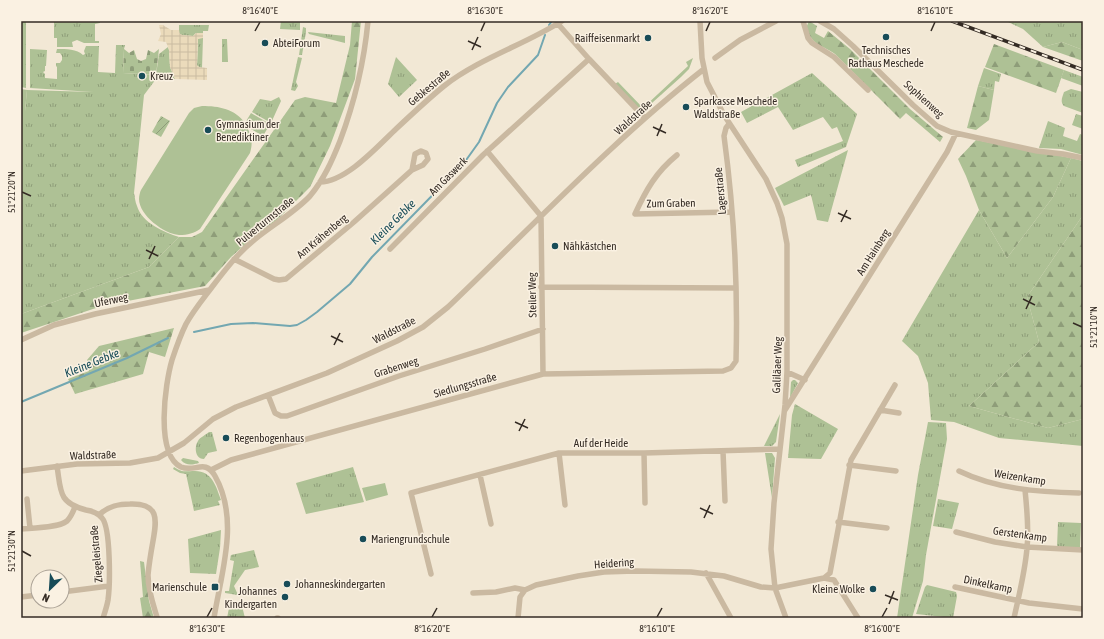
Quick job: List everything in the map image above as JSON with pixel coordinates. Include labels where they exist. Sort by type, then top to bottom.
[{"type":"street","name":"Pulverturmstraße","points":[[168,453],[164,416],[166,388],[169,372],[185,326],[209,290],[234,259],[256,238],[303,203],[320,182],[333,159],[357,88],[362,67],[368,21]]},
{"type":"street","points":[[700,21],[702,58],[707,82],[729,124]]},
{"type":"street","points":[[715,58],[740,40],[776,21]]},
{"type":"street","points":[[803,21],[808,38],[812,43],[834,57],[868,90]]},
{"type":"street","name":"Sophienweg","points":[[820,21],[834,29],[854,46],[928,119],[943,129],[956,134],[1037,151],[1083,158]]},
{"type":"street","name":"Gebkestraße","points":[[320,182],[330,181],[360,162],[434,95],[459,76],[492,56],[560,22]]},
{"type":"street","points":[[560,22],[589,59],[645,118]]},
{"type":"street","name":"Am Gaswerk","points":[[390,249],[487,151],[589,59]]},
{"type":"street","name":"Waldstraße","points":[[21,471],[96,463],[130,463],[158,458],[184,443],[223,413],[327,373],[392,344],[423,327],[448,308],[541,216],[645,118],[704,69]]},
{"type":"street","name":"Lagerstraße","points":[[729,124],[726,128],[724,136],[732,212],[736,288],[736,361],[733,366]]},
{"type":"street","name":"Galiläaer Weg","points":[[729,124],[766,179],[782,218],[788,252],[787,372],[771,549],[775,588],[786,618]]},
{"type":"street","name":"Am Hainberg","points":[[784,411],[805,380],[947,152],[956,134]]},
{"type":"street","points":[[487,151],[541,216]]},
{"type":"street","name":"Zum Graben","points":[[677,155],[666,164],[654,178],[635,214],[732,212]]},
{"type":"street","name":"Am Krähenberg","points":[[234,259],[274,279],[286,279],[412,170]]},
{"type":"street","name":"Steiler Weg","points":[[541,216],[543,374]]},
{"type":"street","points":[[541,287],[736,288]]},
{"type":"street","name":"Uferweg","points":[[21,340],[54,325],[95,314],[209,290]]},
{"type":"street","name":"Grabenweg","points":[[268,395],[275,413],[284,416],[399,376],[543,330]]},
{"type":"street","name":"Siedlungsstraße","points":[[211,470],[238,458],[543,374],[724,371],[733,366]]},
{"type":"street","points":[[787,372],[805,380]]},
{"type":"street","points":[[824,578],[830,573],[849,465],[857,448],[895,385]]},
{"type":"street","points":[[880,410],[899,413]]},
{"type":"street","name":"Auf der Heide","points":[[431,574],[411,493],[559,453],[644,453],[780,449]]},
{"type":"street","points":[[723,451],[725,501]]},
{"type":"street","points":[[168,453],[181,467],[188,468],[202,466],[211,470],[216,478],[226,506],[228,524],[226,548],[214,618]]},
{"type":"street","name":"Auf der Heide","points":[[559,453],[565,505]]},
{"type":"street","name":"Auf der Heide","points":[[644,453],[645,503]]},
{"type":"street","points":[[849,465],[896,471]]},
{"type":"street","points":[[21,529],[45,527],[64,523],[70,518],[75,507],[67,502],[62,494],[57,466]]},
{"type":"street","name":"Weizenkamp","points":[[959,471],[984,481],[1025,490],[1079,492]]},
{"type":"street","points":[[480,475],[492,524]]},
{"type":"street","points":[[1014,618],[1027,547],[1028,528],[1025,490]]},
{"type":"street","points":[[27,499],[30,528]]},
{"type":"street","points":[[99,514],[111,506],[130,504],[144,505],[150,508],[154,514],[156,526],[148,577],[149,587],[157,617]]},
{"type":"street","name":"Ziegeleistraße","points":[[75,507],[99,514],[104,521],[106,528],[109,586],[108,602],[103,618]]},
{"type":"street","points":[[838,522],[887,528]]},
{"type":"street","name":"Gerstenkamp","points":[[956,532],[995,542],[1027,547],[1083,550]]},
{"type":"street","name":"Heidering","points":[[473,593],[496,592],[515,588],[525,590],[536,585],[604,572],[667,571],[706,573],[724,576],[761,587],[775,588],[824,578]]},
{"type":"street","points":[[706,573],[731,618]]},
{"type":"street","points":[[824,578],[834,580],[858,618]]},
{"type":"street","points":[[70,591],[109,586]]},
{"type":"street","name":"Dinkelkamp","points":[[955,587],[1018,600],[1083,609]]},
{"type":"street","points":[[518,618],[520,597],[525,590]]},
{"type":"green space","points":[[21,21],[26,21],[26,88],[21,87]]},
{"type":"green space","points":[[281,21],[300,21],[300,30],[280,29]]},
{"type":"green space","points":[[352,21],[361,21],[355,79],[330,146],[310,187],[276,221],[250,240],[231,257],[205,286],[102,306],[21,333],[21,314],[149,267],[179,237],[192,237],[202,232],[295,100],[305,97],[336,103],[350,45]]},
{"type":"green space","points":[[809,21],[817,26],[815,33],[824,38],[828,31],[850,49],[910,109],[943,137],[940,142],[906,113],[900,119],[835,54],[815,42],[806,28]]},
{"type":"green space","points":[[1006,21],[1083,21],[1083,50],[1062,42],[1043,47],[1023,29]]},
{"type":"green space","points":[[54,22],[100,22],[95,24],[95,41],[99,41],[99,43],[84,43],[77,40],[72,42],[73,47],[57,47],[57,38],[54,38]]},
{"type":"green space","points":[[179,25],[209,25],[208,31],[196,33],[193,36],[181,35],[179,33]]},
{"type":"green space","points":[[303,27],[306,28],[306,32],[302,55],[299,55]]},
{"type":"green space","points":[[308,32],[345,36],[345,43],[309,34]]},
{"type":"green space","points":[[203,38],[202,68],[197,66],[198,39]]},
{"type":"green space","points":[[222,39],[227,39],[228,62],[222,62]]},
{"type":"green space","points":[[1062,42],[1083,50],[1083,61],[1043,47]]},
{"type":"green space","points":[[994,44],[1064,70],[1056,93],[985,67]]},
{"type":"green space","points":[[116,45],[125,45],[123,73],[156,75],[159,54],[168,47],[169,50],[170,67],[175,79],[156,79],[144,95],[134,193],[136,204],[140,212],[149,222],[160,229],[179,237],[149,267],[21,314],[21,111],[25,111],[27,90],[93,92],[30,88],[30,49],[47,50],[46,66],[45,71],[43,72],[45,74],[45,78],[57,79],[56,63],[60,63],[62,56],[60,53],[56,53],[57,49],[75,50],[83,55],[85,54],[84,51],[86,46],[99,46],[98,72],[115,73]]},
{"type":"green space","points":[[124,49],[129,53],[134,50],[137,59],[141,61],[146,59],[148,50],[154,53],[159,49],[156,75],[123,73]]},
{"type":"green space","points":[[298,57],[302,58],[296,82],[298,86],[295,91],[291,90]]},
{"type":"green space","points":[[396,57],[417,80],[399,97],[388,84]]},
{"type":"green space","points":[[693,58],[689,69],[643,111],[640,110],[615,84],[618,82],[643,108],[688,66],[686,62]]},
{"type":"green space","points":[[984,68],[1001,74],[999,82],[995,81],[994,90],[978,86]]},
{"type":"green space","points":[[1064,70],[1083,77],[1083,86],[1061,78]]},
{"type":"green space","points":[[812,73],[857,114],[846,147],[798,167],[795,160],[843,141],[837,127],[832,129],[823,117],[793,130],[778,107],[747,123],[741,112]]},
{"type":"green space","points":[[978,86],[994,90],[989,120],[976,130],[967,128]]},
{"type":"green space","points":[[21,89],[27,90],[25,111],[21,111]]},
{"type":"green space","points":[[1071,89],[1083,92],[1083,113],[1064,106],[1062,103],[1064,92]]},
{"type":"green space","points":[[279,97],[281,101],[271,123],[252,112],[260,99],[271,101]]},
{"type":"green space","points":[[202,106],[226,109],[236,114],[245,123],[251,113],[270,124],[263,136],[246,126],[250,133],[251,139],[250,153],[200,229],[188,234],[173,234],[153,223],[143,211],[140,205],[140,194],[141,190],[189,113],[194,108]]},
{"type":"green space","points":[[1076,114],[1083,116],[1083,129],[1072,125]]},
{"type":"green space","points":[[161,116],[170,121],[161,137],[152,132]]},
{"type":"green space","points":[[1048,121],[1065,128],[1063,136],[1077,141],[1080,134],[1083,135],[1083,155],[1061,149],[1039,148]]},
{"type":"green space","points":[[976,140],[1071,158],[1053,197],[1007,258],[979,210],[958,159]]},
{"type":"green space","points":[[848,150],[828,222],[817,220],[811,195],[784,206],[775,188]]},
{"type":"green space","points":[[1071,158],[1083,161],[1083,215],[1027,297],[1039,342],[969,406],[1048,428],[1083,419],[1083,446],[999,438],[954,422],[931,420],[928,383],[918,356],[902,341],[979,210],[1007,258],[1053,197]]},
{"type":"green space","points":[[1083,215],[1083,419],[1048,428],[969,406],[1039,342],[1027,297]]},
{"type":"green space","points":[[174,328],[165,357],[149,352],[143,374],[75,394],[68,379],[89,371],[87,360],[99,346]]},
{"type":"green space","points":[[793,380],[798,383],[790,398],[791,382]]},
{"type":"green space","points":[[795,404],[838,429],[821,459],[788,458],[792,415]]},
{"type":"green space","points":[[780,414],[776,442],[772,446],[764,446]]},
{"type":"green space","points":[[928,422],[946,423],[947,439],[926,555],[923,581],[912,618],[897,618],[918,475]]},
{"type":"green space","points":[[209,432],[212,432],[217,451],[208,453],[204,459],[197,455],[197,443],[200,438]]},
{"type":"green space","points":[[765,453],[772,453],[775,458],[772,498]]},
{"type":"green space","points":[[183,458],[198,461],[199,463],[192,465],[187,464],[181,460]]},
{"type":"green space","points":[[174,467],[182,471],[201,472],[209,476],[221,500],[218,501],[220,505],[194,511],[186,474],[180,473],[173,469]]},
{"type":"green space","points":[[353,467],[364,502],[306,514],[296,483]]},
{"type":"green space","points":[[385,483],[388,495],[366,501],[362,488]]},
{"type":"green space","points":[[938,499],[959,503],[952,529],[933,526]]},
{"type":"green space","points":[[1058,522],[1081,523],[1080,548],[1057,547]]},
{"type":"green space","points":[[221,530],[216,574],[190,573],[188,539]]},
{"type":"green space","points":[[254,550],[259,567],[245,570],[234,586],[238,595],[225,593],[225,591],[229,591],[234,561],[230,560],[231,555]]},
{"type":"green space","points":[[140,561],[144,562],[149,601],[154,618],[143,618],[140,598],[143,597]]},
{"type":"green space","points":[[927,585],[956,592],[957,596],[953,618],[916,614]]},
{"type":"green space","points":[[242,606],[245,618],[227,618],[229,608]]},
{"type":"shaded area","points":[[159,25],[163,25],[171,30],[179,30],[180,34],[183,35],[193,36],[196,33],[203,33],[203,38],[198,39],[197,65],[199,67],[207,68],[207,80],[175,79],[170,67],[169,50],[166,42],[158,41],[161,34]]},
{"type":"waterway","name":"Kleine Gebke","points":[[549,25],[552,21]]},
{"type":"waterway","name":"Kleine Gebke","points":[[194,332],[231,324],[253,323],[290,326],[297,325],[317,312],[350,284],[372,257],[464,163],[479,142],[497,103],[508,87],[538,55],[545,35]]},
{"type":"waterway","name":"Kleine Gebke","points":[[21,402],[127,358],[168,338]]},
{"type":"railway","points":[[952,21],[1083,70]]},
{"type":"place","name":"Technisches Rathaus Meschede","points":[[886,37]]},
{"type":"place","name":"Raiffeisenmarkt","points":[[648,38]]},
{"type":"place","name":"AbteiForum","points":[[265,43]]},
{"type":"place","name":"Kreuz","points":[[142,76]]},
{"type":"place","name":"Sparkasse Meschede Waldstraße","points":[[686,107]]},
{"type":"place","name":"Gymnasium der Benediktiner","points":[[208,130]]},
{"type":"place","name":"Nähkästchen","points":[[555,246]]},
{"type":"place","name":"Regenbogenhaus","points":[[226,438]]},
{"type":"place","name":"Mariengrundschule","points":[[363,539]]},
{"type":"place","name":"Johanneskindergarten","points":[[287,584]]},
{"type":"place","name":"Marienschule","points":[[215,587]]},
{"type":"place","name":"Kleine Wolke","points":[[873,589]]},
{"type":"place","name":"Johannes Kindergarten","points":[[285,597]]}]
